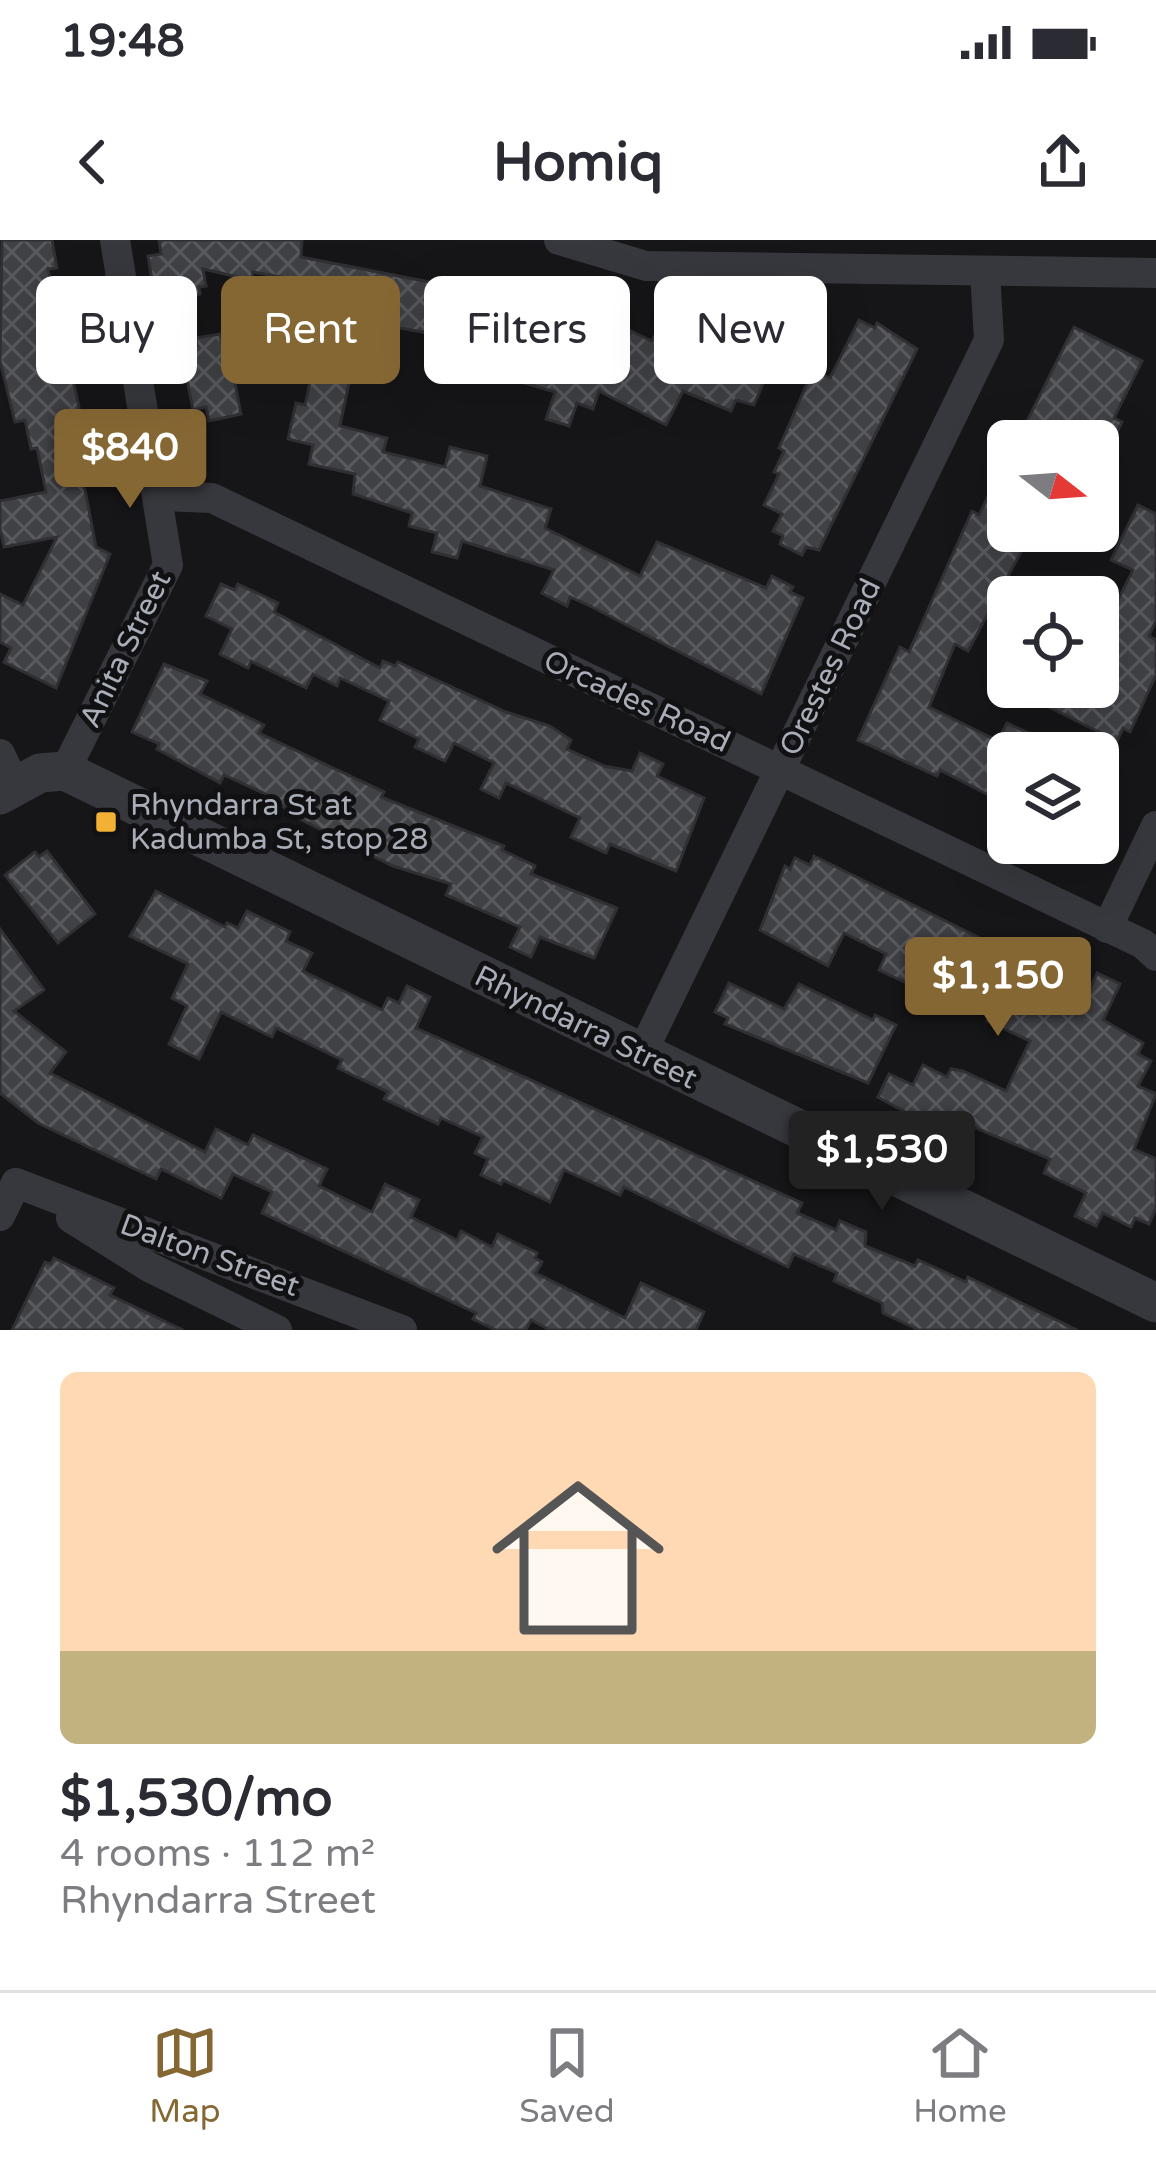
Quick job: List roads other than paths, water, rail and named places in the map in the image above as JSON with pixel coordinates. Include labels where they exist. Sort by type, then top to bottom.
[{"type":"street","name":"Anita Street","points":[[65,771],[168,565],[161,496],[116,240]]},
{"type":"street","points":[[559,240],[646,266],[673,253],[985,271],[1156,273]]},
{"type":"street","name":"Orestes Road","points":[[641,1055],[989,340],[985,271]]},
{"type":"street","name":"Orcades Road","points":[[161,496],[212,498],[781,769],[1156,956]]},
{"type":"street","points":[[5,778],[65,771]]},
{"type":"street","name":"Rhyndarra Street","points":[[65,771],[1156,1303]]},
{"type":"street","points":[[1107,928],[1156,826]]},
{"type":"street","points":[[0,1216],[8,1178]]},
{"type":"street","name":"Dalton Street","points":[[8,1178],[149,1267],[277,1330]]},
{"type":"street","name":"Dalton Street","points":[[8,1178],[402,1330]]},
{"type":"place","name":"Rhyndarra St at Kadumba St, stop 28","points":[[106,822]]}]
